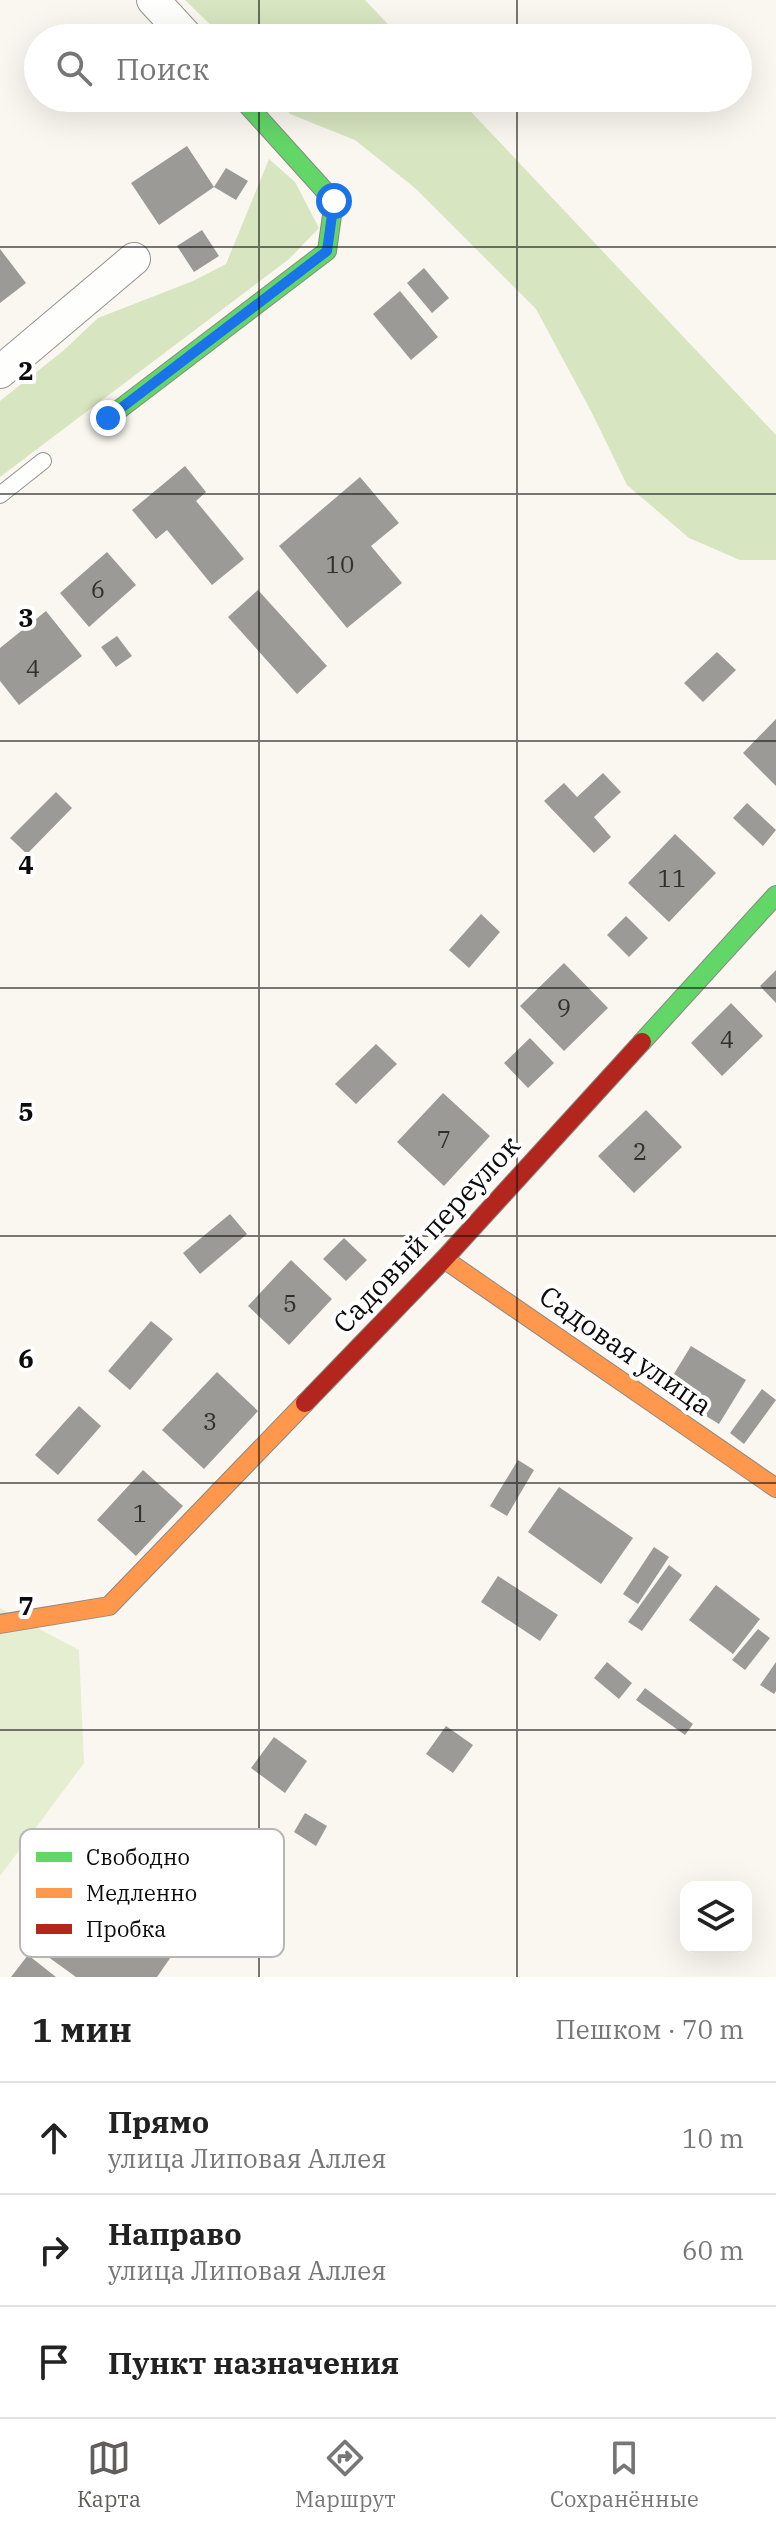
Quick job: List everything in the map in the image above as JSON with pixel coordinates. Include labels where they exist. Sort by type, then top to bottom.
[{"type":"street","points":[[153,0],[175,24]]},
{"type":"street","points":[[108,418],[327,251],[334,201],[254,112]]},
{"type":"street","points":[[0,372],[134,259]]},
{"type":"street","name":"Садовый переулок","points":[[0,1624],[109,1606],[444,1259],[776,895]]},
{"type":"street","name":"Садовая улица","points":[[444,1259],[776,1488]]},
{"type":"lane","points":[[0,495],[43,461]]},
{"type":"green space","points":[[185,0],[365,0],[388,24],[210,24]]},
{"type":"green space","points":[[288,112],[471,112],[776,435],[776,560],[740,560],[689,538],[627,485],[536,309],[415,188],[355,140]]},
{"type":"green space","points":[[269,159],[295,182],[319,228],[289,259],[0,477],[0,401],[63,351],[98,318],[193,281],[226,264]]},
{"type":"green space","points":[[0,1608],[79,1650],[84,1763],[35,1829],[20,1829],[20,1849],[0,1876]]},
{"type":"building","points":[[187,146],[214,187],[159,225],[131,183]]},
{"type":"building","points":[[226,168],[248,181],[236,200],[214,187]]},
{"type":"building","points":[[202,230],[219,256],[194,272],[177,246]]},
{"type":"building","points":[[0,249],[26,283],[0,303]]},
{"type":"building","points":[[424,268],[449,298],[432,313],[407,283]]},
{"type":"building","points":[[400,291],[438,337],[411,360],[373,314]]},
{"type":"building","points":[[185,466],[206,492],[196,501],[244,559],[212,585],[167,530],[156,539],[132,510]]},
{"type":"building","points":[[360,477],[399,523],[371,546],[402,583],[347,628],[279,546]]},
{"type":"building","points":[[107,552],[136,585],[89,627],[60,593]]},
{"type":"building","points":[[258,590],[327,666],[297,694],[228,617]]},
{"type":"building","points":[[46,611],[82,656],[19,705],[0,681],[0,648]]},
{"type":"building","points":[[117,636],[132,656],[116,667],[101,647]]},
{"type":"building","points":[[717,652],[736,670],[703,702],[684,683]]},
{"type":"building","points":[[776,719],[776,786],[743,753]]},
{"type":"building","points":[[603,773],[621,792],[594,817],[611,837],[594,853],[544,801],[564,783],[577,797]]},
{"type":"building","points":[[56,792],[72,808],[27,854],[10,838]]},
{"type":"building","points":[[747,803],[776,830],[763,846],[733,818]]},
{"type":"building","points":[[675,834],[716,873],[669,922],[628,883]]},
{"type":"building","points":[[481,914],[500,932],[469,968],[449,950]]},
{"type":"building","points":[[626,916],[648,938],[629,957],[607,935]]},
{"type":"building","points":[[564,963],[608,1008],[564,1051],[520,1006]]},
{"type":"building","points":[[776,970],[776,1003],[760,986]]},
{"type":"building","points":[[731,1003],[763,1036],[722,1076],[691,1043]]},
{"type":"building","points":[[530,1038],[554,1063],[528,1088],[504,1063]]},
{"type":"building","points":[[376,1044],[397,1064],[356,1104],[335,1084]]},
{"type":"building","points":[[443,1093],[490,1136],[444,1186],[397,1142]]},
{"type":"building","points":[[646,1110],[682,1147],[634,1193],[598,1156]]},
{"type":"building","points":[[230,1214],[247,1234],[200,1274],[183,1253]]},
{"type":"building","points":[[344,1238],[367,1260],[346,1281],[323,1259]]},
{"type":"building","points":[[291,1260],[332,1299],[289,1345],[248,1306]]},
{"type":"building","points":[[151,1321],[173,1339],[130,1390],[108,1371]]},
{"type":"building","points":[[691,1346],[746,1380],[719,1424],[664,1390]]},
{"type":"building","points":[[217,1372],[258,1411],[204,1469],[162,1430]]},
{"type":"building","points":[[762,1389],[776,1400],[744,1444],[730,1433]]},
{"type":"building","points":[[79,1406],[101,1426],[58,1475],[35,1455]]},
{"type":"building","points":[[518,1460],[534,1470],[507,1516],[490,1506]]},
{"type":"building","points":[[143,1470],[183,1506],[136,1556],[97,1520]]},
{"type":"building","points":[[559,1487],[633,1538],[601,1584],[528,1532]]},
{"type":"building","points":[[654,1547],[669,1557],[638,1604],[623,1594]]},
{"type":"building","points":[[669,1565],[682,1575],[642,1631],[628,1622]]},
{"type":"building","points":[[498,1576],[558,1615],[540,1641],[481,1602]]},
{"type":"building","points":[[716,1585],[760,1619],[733,1654],[689,1620]]},
{"type":"building","points":[[758,1629],[770,1638],[745,1670],[732,1660]]},
{"type":"building","points":[[607,1662],[632,1683],[619,1699],[594,1678]]},
{"type":"building","points":[[776,1662],[776,1691],[774,1694],[760,1685]]},
{"type":"building","points":[[645,1688],[693,1724],[685,1735],[636,1700]]},
{"type":"building","points":[[446,1726],[473,1745],[453,1773],[426,1754]]},
{"type":"building","points":[[274,1737],[307,1761],[285,1793],[251,1768]]},
{"type":"building","points":[[305,1813],[327,1826],[316,1846],[294,1832]]},
{"type":"building","points":[[26,1957],[31,1957],[56,1977],[11,1977]]},
{"type":"building","points":[[48,1957],[171,1957],[157,1977],[76,1977]]},
{"type":"traffic: fast","points":[[108,418],[327,251],[334,201],[254,112]]},
{"type":"traffic: fast","points":[[642,1042],[776,895]]},
{"type":"traffic: slow","points":[[444,1259],[776,1488]]},
{"type":"traffic: slow","points":[[0,1624],[109,1606],[305,1403]]},
{"type":"traffic: jam","points":[[305,1403],[444,1259],[642,1042]]},
{"type":"route","points":[[108,418],[327,251],[334,201]]}]
